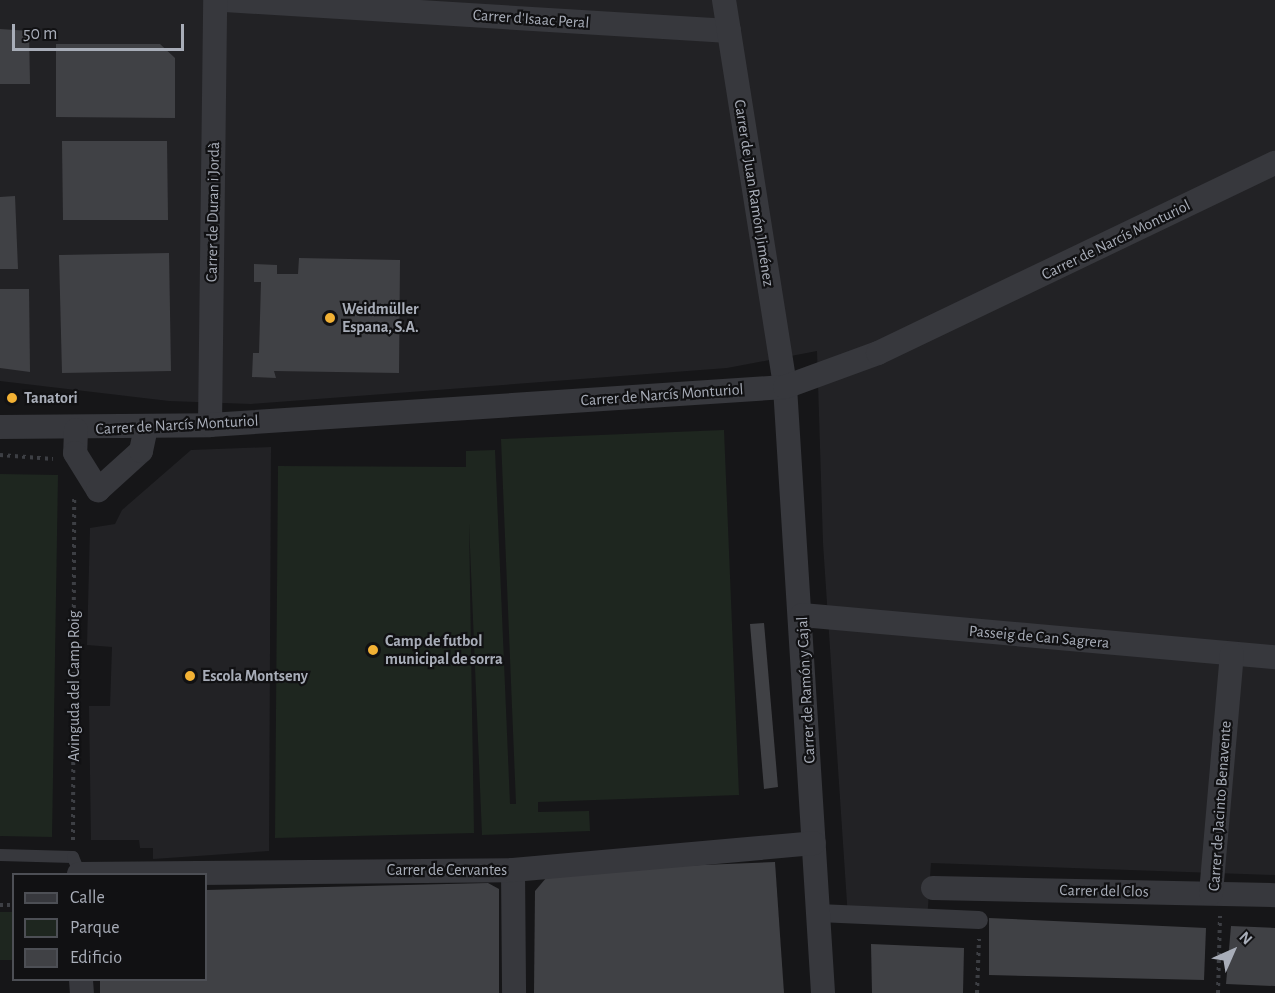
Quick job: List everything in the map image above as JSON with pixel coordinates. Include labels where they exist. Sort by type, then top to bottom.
[{"type":"street","name":"Carrer de Duran i Jordà","points":[[210,425],[215,0]]},
{"type":"street","name":"Carrer d'Isaac Peral","points":[[225,0],[729,31]]},
{"type":"street","name":"Carrer de Juan Ramón Jiménez","points":[[724,0],[785,387]]},
{"type":"street","name":"Carrer de Narcís Monturiol","points":[[0,427],[76,430],[210,425],[785,387],[878,353],[1275,163]]},
{"type":"street","name":"Carrer de Ramón y Cajal","points":[[785,387],[802,615],[823,993]]},
{"type":"street","points":[[76,430],[75,453],[97,498],[141,451],[146,428]]},
{"type":"street","name":"Passeig de Can Sagrera","points":[[802,615],[1275,657]]},
{"type":"street","name":"Carrer de Jacinto Benavente","points":[[1211,892],[1232,654]]},
{"type":"street","name":"Carrer de Cervantes","points":[[77,868],[513,870],[814,843]]},
{"type":"street","points":[[513,870],[514,993]]},
{"type":"street","name":"Carrer del Clos","points":[[933,888],[1275,895]]},
{"type":"street","points":[[818,913],[979,920]]},
{"type":"lane","points":[[0,855],[77,868]]},
{"type":"path","points":[[0,455],[57,460]]},
{"type":"path","name":"Avinguda del Camp Roig","points":[[74,487],[77,868]]},
{"type":"path","name":"Carrer de Jacinto Benavente","points":[[1211,892],[1220,916],[1218,993]]},
{"type":"path","points":[[977,993],[979,920]]},
{"type":"shaded area","points":[[0,0],[1275,0],[1275,875],[931,863],[927,921],[848,918],[823,543],[817,351],[727,368],[251,404],[169,401],[0,381]]},
{"type":"shaded area","name":"Escola Montseny","points":[[271,447],[269,851],[153,859],[153,848],[140,848],[139,840],[91,840],[89,706],[110,706],[112,647],[87,645],[90,528],[115,524],[122,510],[191,450]]},
{"type":"green space","points":[[724,430],[739,795],[538,802],[538,812],[589,811],[590,831],[482,835],[469,523],[474,833],[275,838],[278,466],[466,467],[466,451],[495,450],[510,804],[516,804],[501,439]]},
{"type":"green space","points":[[0,474],[58,475],[52,837],[0,836]]},
{"type":"green space","points":[[0,912],[12,912],[12,960],[0,960]]},
{"type":"building","points":[[0,29],[29,31],[30,84],[0,84]]},
{"type":"building","points":[[56,44],[160,44],[175,58],[175,118],[56,117]]},
{"type":"building","points":[[62,141],[167,141],[168,220],[63,220]]},
{"type":"building","points":[[15,196],[18,269],[0,269],[0,197]]},
{"type":"building","points":[[169,253],[171,371],[62,373],[59,255]]},
{"type":"building","name":"Weidmüller Espana, S.A.","points":[[299,258],[400,260],[399,373],[274,371],[276,378],[252,377],[253,353],[259,353],[261,282],[254,282],[254,264],[277,265],[277,274],[298,274]]},
{"type":"building","points":[[0,289],[29,289],[30,372],[0,368]]},
{"type":"building","points":[[764,623],[778,787],[764,789],[750,624]]},
{"type":"building","points":[[775,862],[784,993],[534,993],[535,891],[552,871]]},
{"type":"building","points":[[488,883],[499,889],[499,993],[100,993],[100,981],[207,981],[207,890]]},
{"type":"building","points":[[989,918],[1206,928],[1204,980],[989,975]]},
{"type":"building","points":[[1231,926],[1275,928],[1275,986],[1226,984]]},
{"type":"building","points":[[871,944],[964,948],[963,993],[872,993]]},
{"type":"place","name":"Weidmüller Espana, S.A.","points":[[330,318]]},
{"type":"place","name":"Tanatori","points":[[12,398]]},
{"type":"place","name":"Camp de futbol municipal de sorra","points":[[373,650]]},
{"type":"place","name":"Escola Montseny","points":[[190,676]]}]
